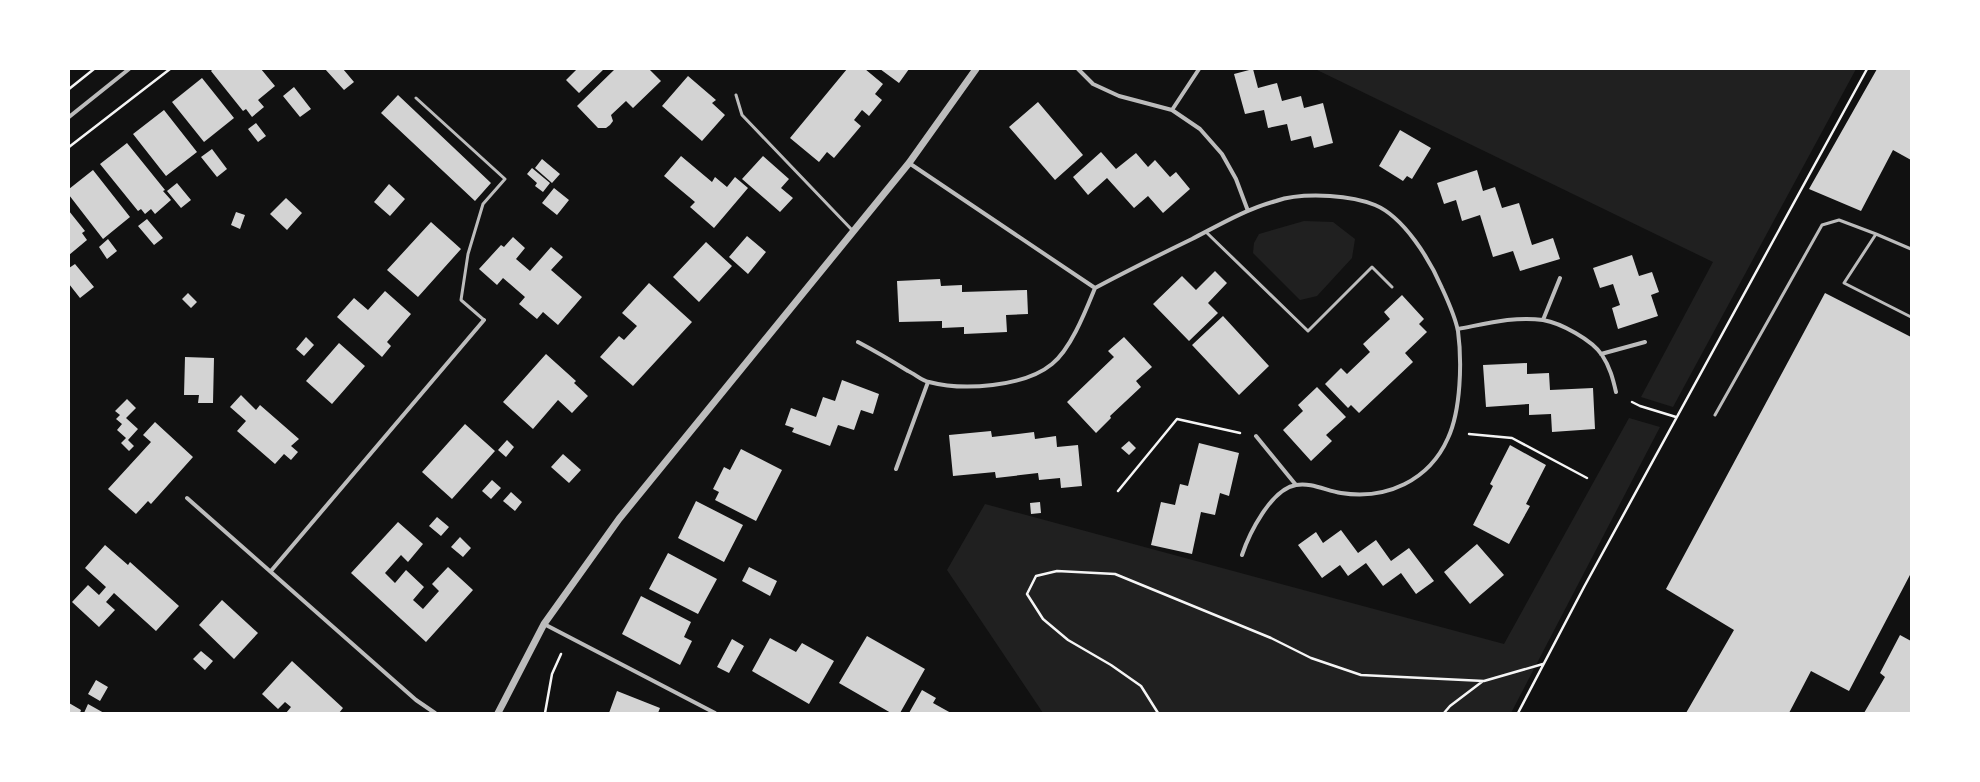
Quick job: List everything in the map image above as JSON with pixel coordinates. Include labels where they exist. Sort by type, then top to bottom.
[{"type":"street","points":[[69,117],[129,69]]},
{"type":"street","points":[[498,713],[544,624],[619,519],[909,163],[976,69]]},
{"type":"street","points":[[1078,69],[1093,84],[1119,96],[1172,110],[1200,129],[1222,154],[1236,179],[1248,211]]},
{"type":"street","points":[[1172,110],[1199,69]]},
{"type":"street","points":[[909,163],[1095,288]]},
{"type":"street","points":[[858,342],[928,382],[962,386],[996,385],[1024,379],[1052,364],[1067,345],[1082,319],[1095,288],[1248,211],[1276,200],[1309,195],[1346,197],[1376,205],[1399,222],[1419,246],[1435,271],[1458,329],[1458,384],[1455,413],[1448,438],[1435,460],[1417,478],[1390,491],[1364,496],[1296,485],[1281,493],[1263,513],[1250,533],[1242,555]]},
{"type":"street","points":[[1543,320],[1560,278]]},
{"type":"street","points":[[271,570],[484,320]]},
{"type":"street","points":[[1458,329],[1507,320],[1543,320],[1566,328],[1583,338],[1601,354],[1611,372],[1616,392]]},
{"type":"street","points":[[1601,354],[1645,342]]},
{"type":"street","points":[[896,469],[928,382]]},
{"type":"street","points":[[1256,436],[1296,485]]},
{"type":"street","points":[[187,498],[271,570],[416,700],[435,713]]},
{"type":"street","points":[[544,624],[716,713]]},
{"type":"lane","points":[[736,95],[742,115],[853,231]]},
{"type":"lane","points":[[416,98],[505,179],[484,204],[468,254],[461,300],[484,320]]},
{"type":"lane","points":[[1715,415],[1822,225],[1839,220],[1911,249]]},
{"type":"lane","points":[[1206,232],[1308,331],[1372,267],[1392,287]]},
{"type":"lane","points":[[1876,234],[1844,283],[1911,317]]},
{"type":"path","points":[[69,89],[94,69]]},
{"type":"path","points":[[69,147],[170,69]]},
{"type":"path","points":[[1518,713],[1676,417],[1867,69]]},
{"type":"path","points":[[1616,392],[1640,406],[1676,417]]},
{"type":"path","points":[[1118,491],[1177,419],[1256,436]]},
{"type":"path","points":[[1451,430],[1479,436],[1512,438],[1587,478]]},
{"type":"path","points":[[1158,713],[1141,686],[1111,665],[1068,640],[1043,619],[1027,594],[1036,576],[1057,571],[1114,574],[1271,638],[1311,658],[1361,675],[1484,680],[1544,664]]},
{"type":"path","points":[[545,713],[552,674],[568,637]]},
{"type":"path","points":[[1444,713],[1450,706],[1484,680]]},
{"type":"shaded area","points":[[1315,69],[1856,69],[1673,407],[1641,397],[1713,262]]},
{"type":"shaded area","points":[[1304,221],[1333,222],[1355,239],[1352,258],[1317,296],[1300,300],[1253,253],[1254,243],[1259,234]]},
{"type":"shaded area","points":[[1629,418],[1660,427],[1511,713],[1043,713],[947,570],[985,504],[1504,644]]},
{"type":"building","points":[[213,69],[261,69],[275,86],[258,100],[264,107],[252,117],[246,109],[243,111],[211,71]]},
{"type":"building","points":[[325,69],[343,69],[354,82],[344,90]]},
{"type":"building","points":[[577,69],[604,69],[579,93],[566,80]]},
{"type":"building","points":[[615,69],[649,69],[661,81],[633,108],[626,101],[611,115],[613,121],[610,125],[606,128],[598,128],[577,106]]},
{"type":"building","points":[[847,69],[865,69],[883,84],[875,94],[882,100],[869,116],[862,110],[854,120],[861,126],[834,158],[827,152],[819,162],[790,138]]},
{"type":"building","points":[[880,69],[909,69],[899,83]]},
{"type":"building","points":[[1253,69],[1258,88],[1277,83],[1282,101],[1301,96],[1304,108],[1323,103],[1333,143],[1314,148],[1311,136],[1291,141],[1287,124],[1268,128],[1264,110],[1245,114],[1234,74]]},
{"type":"building","points":[[1877,69],[1911,69],[1911,160],[1893,150],[1861,211],[1809,189]]},
{"type":"building","points":[[688,76],[716,100],[712,103],[725,115],[702,141],[662,106]]},
{"type":"building","points":[[202,78],[234,118],[204,142],[172,102]]},
{"type":"building","points":[[294,87],[311,109],[300,117],[283,96]]},
{"type":"building","points":[[398,95],[491,183],[475,201],[381,113]]},
{"type":"building","points":[[1038,102],[1083,155],[1055,180],[1009,127]]},
{"type":"building","points":[[164,110],[197,152],[166,176],[133,134]]},
{"type":"building","points":[[256,123],[266,136],[258,142],[248,129]]},
{"type":"building","points":[[1400,130],[1431,148],[1412,179],[1407,176],[1403,181],[1379,166]]},
{"type":"building","points":[[127,143],[165,190],[163,191],[171,200],[155,214],[151,209],[145,214],[141,209],[138,211],[100,164]]},
{"type":"building","points":[[212,149],[227,169],[217,177],[201,157]]},
{"type":"building","points":[[1101,152],[1116,169],[1136,153],[1148,167],[1155,160],[1170,177],[1176,172],[1190,189],[1163,213],[1148,196],[1134,208],[1107,178],[1088,195],[1073,177]]},
{"type":"building","points":[[681,156],[712,182],[715,177],[727,187],[735,177],[748,188],[714,228],[690,207],[695,202],[664,176]]},
{"type":"building","points":[[763,156],[789,179],[781,188],[793,198],[780,212],[742,179]]},
{"type":"building","points":[[542,159],[560,174],[552,183],[535,168]]},
{"type":"building","points":[[532,168],[550,183],[543,192],[535,186],[537,183],[527,174]]},
{"type":"building","points":[[93,170],[130,217],[103,239],[69,195],[69,189]]},
{"type":"building","points":[[1477,170],[1483,191],[1495,187],[1502,208],[1519,203],[1532,245],[1553,238],[1560,259],[1520,271],[1513,251],[1493,257],[1480,215],[1462,221],[1456,200],[1444,204],[1437,183]]},
{"type":"building","points":[[177,183],[191,200],[181,208],[167,191]]},
{"type":"building","points":[[389,184],[405,199],[390,216],[374,202]]},
{"type":"building","points":[[554,188],[569,200],[557,215],[542,203]]},
{"type":"building","points":[[286,198],[302,213],[287,230],[270,214]]},
{"type":"building","points":[[69,211],[85,231],[82,233],[87,240],[69,255]]},
{"type":"building","points":[[236,212],[245,215],[240,229],[231,225]]},
{"type":"building","points":[[147,219],[163,238],[154,245],[138,226]]},
{"type":"building","points":[[431,222],[461,249],[418,297],[387,270]]},
{"type":"building","points":[[747,236],[766,252],[748,274],[729,257]]},
{"type":"building","points":[[513,237],[525,248],[516,259],[530,271],[551,247],[563,257],[551,270],[582,297],[558,325],[543,312],[537,319],[519,304],[525,297],[503,278],[497,285],[479,269],[501,245],[504,247]]},
{"type":"building","points":[[108,239],[117,251],[107,259],[99,247]]},
{"type":"building","points":[[706,242],[732,266],[699,302],[673,277]]},
{"type":"building","points":[[1632,255],[1639,276],[1652,272],[1659,292],[1651,295],[1658,316],[1618,329],[1612,308],[1620,305],[1613,284],[1600,288],[1593,268]]},
{"type":"building","points":[[75,264],[94,287],[80,298],[69,284],[69,268]]},
{"type":"building","points":[[1215,271],[1227,283],[1208,303],[1218,313],[1189,341],[1153,304],[1182,276],[1196,290]]},
{"type":"building","points":[[940,279],[941,286],[962,285],[962,292],[1027,290],[1028,314],[1006,315],[1007,332],[964,334],[964,327],[942,328],[942,321],[899,322],[897,281]]},
{"type":"building","points":[[649,283],[692,322],[633,386],[600,357],[619,336],[624,340],[637,326],[622,313]]},
{"type":"building","points":[[385,291],[411,314],[387,342],[391,346],[382,357],[337,317],[354,298],[368,310]]},
{"type":"building","points":[[188,293],[197,302],[191,308],[182,299]]},
{"type":"building","points":[[1825,293],[1911,337],[1911,573],[1849,691],[1811,671],[1789,713],[1686,713],[1734,630],[1666,589]]},
{"type":"building","points":[[1402,295],[1424,319],[1419,324],[1427,332],[1405,353],[1413,362],[1359,413],[1351,405],[1348,408],[1325,384],[1341,368],[1347,374],[1370,352],[1363,344],[1390,319],[1384,312]]},
{"type":"building","points":[[1223,316],[1269,366],[1239,395],[1192,345]]},
{"type":"building","points":[[306,337],[314,345],[304,356],[296,349]]},
{"type":"building","points":[[1124,337],[1152,367],[1136,381],[1141,387],[1110,416],[1111,418],[1096,433],[1067,402],[1114,357],[1108,351]]},
{"type":"building","points":[[339,343],[365,366],[332,404],[306,381]]},
{"type":"building","points":[[546,354],[576,381],[574,383],[588,396],[572,413],[558,400],[533,429],[503,402]]},
{"type":"building","points":[[185,357],[214,358],[213,403],[198,403],[199,395],[184,395]]},
{"type":"building","points":[[1527,363],[1527,374],[1549,373],[1550,390],[1593,388],[1595,429],[1552,432],[1551,414],[1529,415],[1529,404],[1486,407],[1483,365]]},
{"type":"building","points":[[842,380],[879,394],[873,414],[861,410],[854,430],[838,425],[830,446],[792,432],[794,428],[785,425],[791,408],[816,417],[823,397],[835,401]]},
{"type":"building","points":[[1317,387],[1346,417],[1326,435],[1332,441],[1311,461],[1283,430],[1303,411],[1298,405]]},
{"type":"building","points":[[241,395],[256,410],[260,405],[299,439],[291,446],[298,452],[291,460],[284,454],[275,464],[237,431],[246,421],[230,407]]},
{"type":"building","points":[[127,399],[136,408],[126,418],[138,429],[128,440],[134,446],[129,451],[121,443],[126,438],[117,430],[122,424],[116,419],[120,415],[115,411]]},
{"type":"building","points":[[155,422],[193,457],[151,504],[148,501],[136,514],[108,489],[151,442],[143,435]]},
{"type":"building","points":[[465,424],[495,451],[452,499],[422,472]]},
{"type":"building","points":[[991,431],[992,437],[1034,432],[1035,439],[1056,436],[1057,447],[1078,445],[1082,486],[1061,488],[1060,478],[1039,480],[1038,473],[996,478],[995,472],[953,476],[949,435]]},
{"type":"building","points":[[507,440],[514,447],[506,457],[498,450]]},
{"type":"building","points":[[1129,441],[1136,448],[1129,455],[1121,448]]},
{"type":"building","points":[[1199,443],[1239,453],[1229,496],[1220,493],[1215,515],[1201,512],[1192,554],[1151,545],[1161,502],[1175,505],[1180,484],[1188,486]]},
{"type":"building","points":[[1510,445],[1546,465],[1526,504],[1530,506],[1509,544],[1473,525],[1493,486],[1490,484]]},
{"type":"building","points":[[741,449],[782,470],[756,521],[715,500],[719,492],[713,489],[724,467],[730,470]]},
{"type":"building","points":[[563,454],[581,470],[569,483],[551,467]]},
{"type":"building","points":[[492,480],[501,488],[491,499],[482,491]]},
{"type":"building","points":[[511,492],[522,502],[515,511],[503,501]]},
{"type":"building","points":[[696,501],[743,525],[724,562],[678,538]]},
{"type":"building","points":[[1040,502],[1041,513],[1031,514],[1030,503]]},
{"type":"building","points":[[437,517],[449,527],[441,536],[429,526]]},
{"type":"building","points":[[398,522],[423,544],[408,562],[401,555],[385,573],[395,583],[406,570],[424,587],[413,600],[423,609],[439,591],[432,584],[448,567],[473,590],[426,642],[351,573]]},
{"type":"building","points":[[1341,530],[1358,553],[1376,540],[1391,561],[1409,548],[1434,581],[1416,594],[1401,573],[1383,586],[1366,563],[1348,576],[1340,565],[1322,578],[1298,545],[1316,532],[1323,543]]},
{"type":"building","points":[[460,537],[471,548],[463,557],[451,547]]},
{"type":"building","points":[[1477,544],[1504,575],[1470,604],[1444,572]]},
{"type":"building","points":[[105,545],[128,565],[130,562],[179,606],[156,631],[114,593],[106,602],[115,610],[99,627],[72,602],[88,585],[99,595],[106,587],[85,568]]},
{"type":"building","points":[[668,553],[717,579],[698,614],[649,589]]},
{"type":"building","points":[[749,567],[777,581],[770,596],[742,581]]},
{"type":"building","points":[[641,596],[691,622],[684,637],[692,641],[680,665],[622,634]]},
{"type":"building","points":[[222,600],[258,633],[234,659],[199,625]]},
{"type":"building","points":[[1900,635],[1911,641],[1911,713],[1864,713],[1885,677],[1880,673]]},
{"type":"building","points":[[867,636],[925,669],[900,713],[891,713],[839,683]]},
{"type":"building","points":[[770,638],[796,652],[802,643],[834,661],[809,704],[752,671]]},
{"type":"building","points":[[732,639],[744,646],[729,673],[717,667]]},
{"type":"building","points":[[201,651],[213,661],[205,670],[193,659]]},
{"type":"building","points":[[292,661],[343,708],[339,713],[286,713],[291,707],[285,702],[278,709],[262,694]]},
{"type":"building","points":[[96,680],[108,687],[100,701],[88,694]]},
{"type":"building","points":[[922,690],[936,698],[933,703],[951,713],[909,713]]},
{"type":"building","points":[[617,691],[660,708],[658,713],[609,713]]},
{"type":"building","points":[[69,703],[81,710],[80,713],[69,713]]},
{"type":"building","points":[[88,704],[104,713],[84,713]]}]
